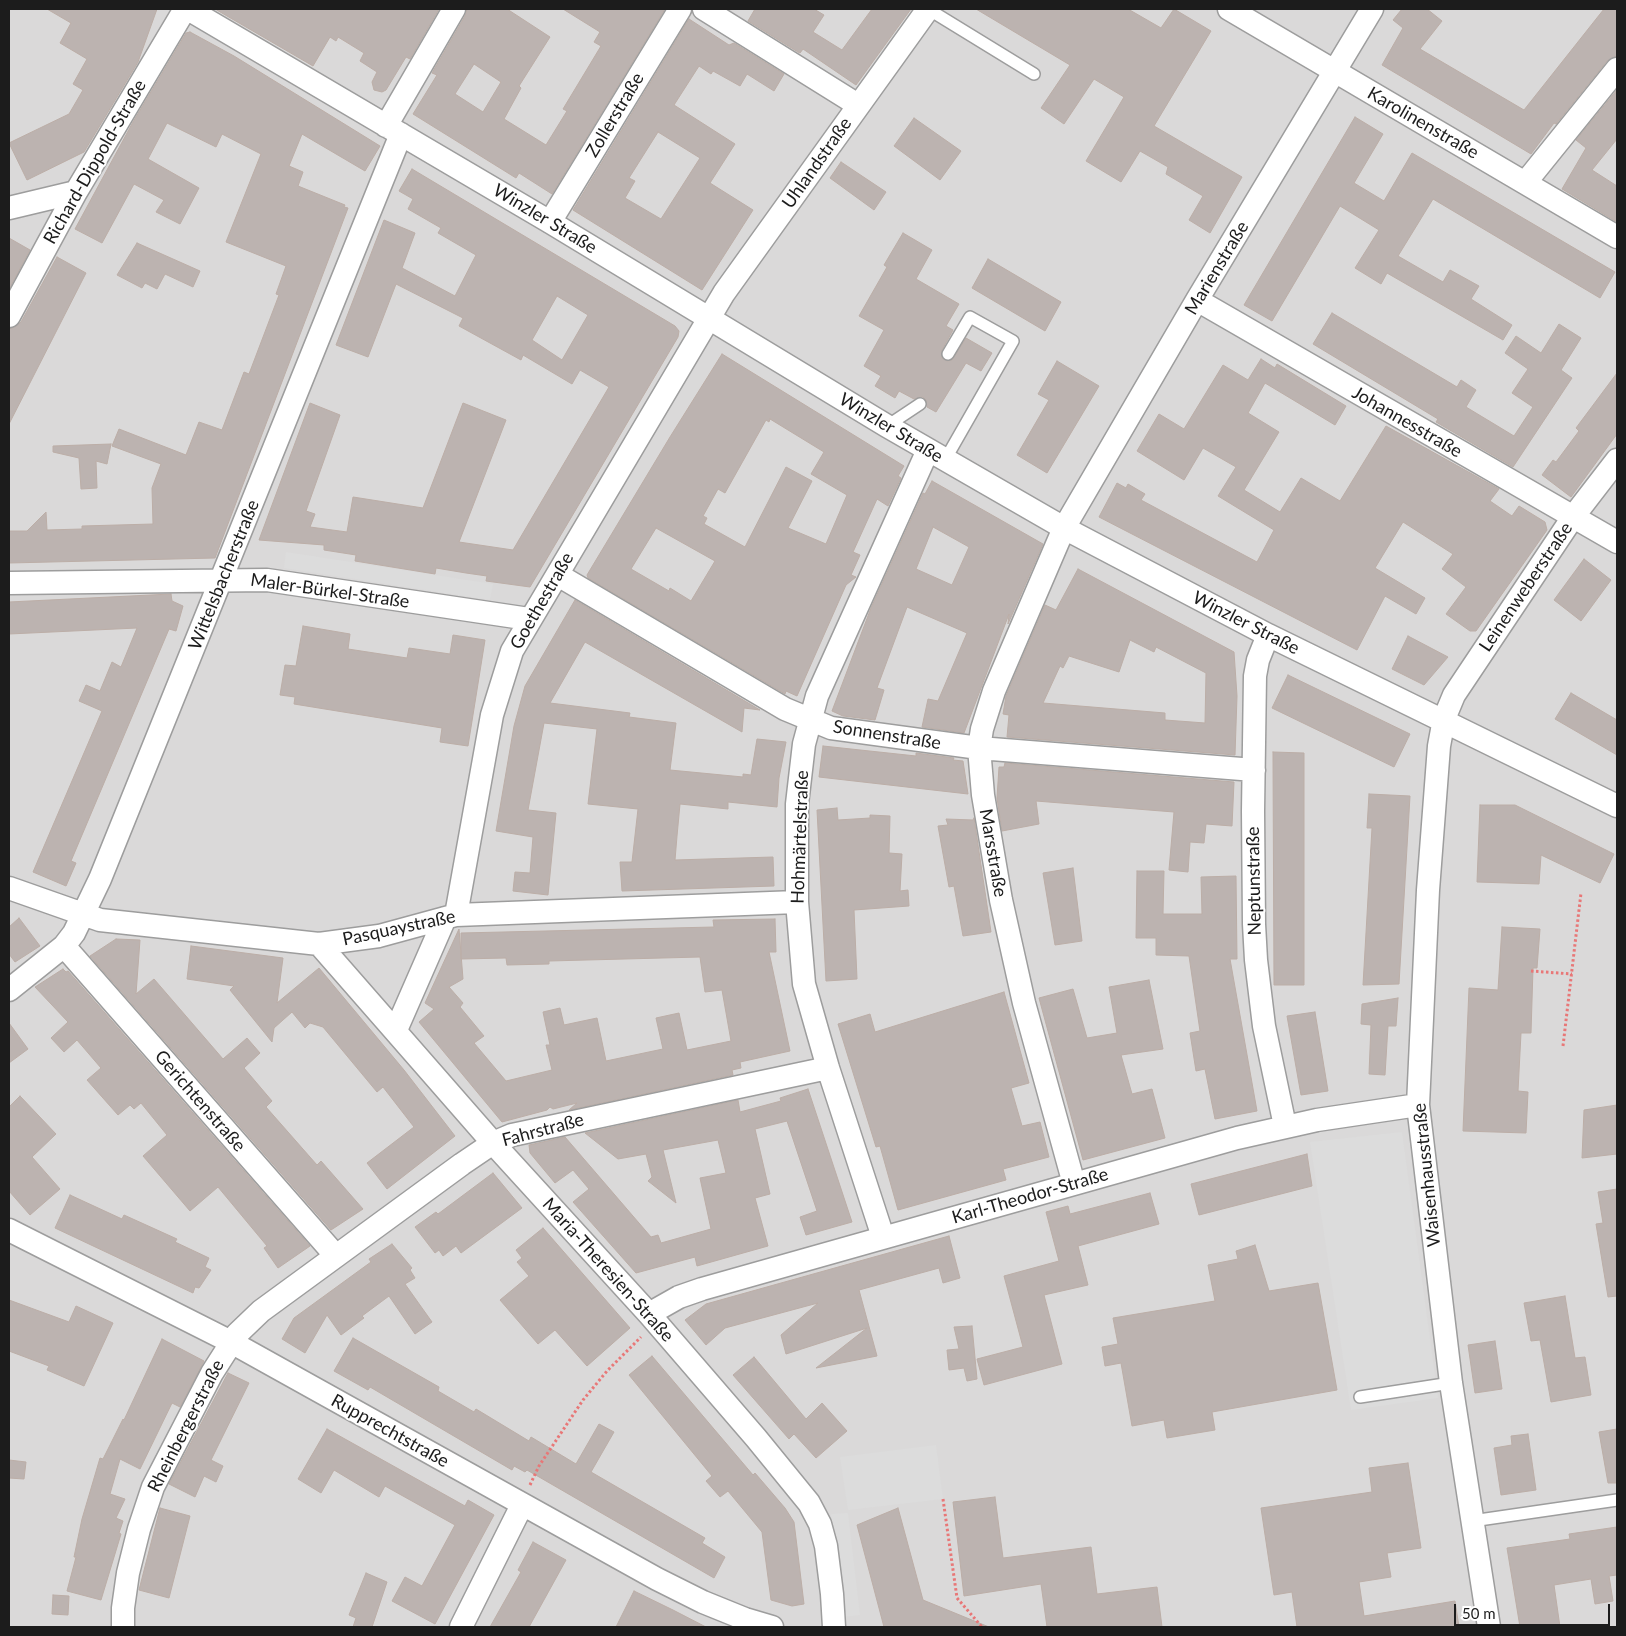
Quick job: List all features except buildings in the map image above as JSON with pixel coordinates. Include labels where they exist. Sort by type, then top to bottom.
[{"type":"street","name":"Winzler Straße","points":[[187,9],[550,222],[886,426],[1064,528],[1268,635],[1444,719],[1617,806]]},
{"type":"street","name":"Richard-Dippold-Straße","points":[[9,316],[76,192],[187,9]]},
{"type":"street","name":"Wittelsbacherstraße","points":[[9,990],[52,958],[64,946],[82,916],[223,579],[394,130],[454,9]]},
{"type":"street","name":"Zollerstraße","points":[[550,222],[680,9]]},
{"type":"street","points":[[704,9],[858,105]]},
{"type":"street","name":"Uhlandstraße","points":[[709,318],[724,293],[928,9]]},
{"type":"street","name":"Karolinenstraße","points":[[1229,9],[1617,236]]},
{"type":"street","name":"Marienstraße","points":[[1064,528],[1197,300],[1372,9]]},
{"type":"street","points":[[1526,183],[1617,69]]},
{"type":"street","points":[[9,208],[76,192]]},
{"type":"street","name":"Johannesstraße","points":[[1197,300],[1617,542]]},
{"type":"street","name":"Goethestraße","points":[[396,1030],[450,916],[492,715],[512,651],[529,619],[558,575],[709,318]]},
{"type":"street","name":"Hohmärtelstraße","points":[[884,1237],[828,1068],[804,984],[797,902],[797,804],[804,744],[824,678],[937,455]]},
{"type":"street","name":"Leinenweberstraße","points":[[1444,719],[1454,695],[1471,668],[1572,517],[1617,460]]},
{"type":"street","name":"Marsstraße","points":[[1064,528],[994,691],[979,748],[983,795],[1009,938],[1024,1003],[1074,1184]]},
{"type":"street","name":"Sonnenstraße","points":[[558,575],[785,709],[831,728],[979,748],[1254,770]]},
{"type":"street","name":"Maler-Bürkel-Straße","points":[[9,583],[223,579],[267,580],[529,619]]},
{"type":"street","name":"Neptunstraße","points":[[1268,635],[1258,660],[1255,676],[1253,811],[1256,960],[1264,1026],[1284,1126]]},
{"type":"street","name":"Waisenhausstraße","points":[[1444,719],[1428,890],[1418,1105],[1451,1383],[1489,1627]]},
{"type":"street","name":"Pasquaystraße","points":[[9,888],[82,916],[100,920],[319,944],[379,936],[450,916],[797,902]]},
{"type":"street","name":"Maria-Theresien-Straße","points":[[319,944],[493,1143],[652,1318],[756,1438],[809,1503],[820,1524],[826,1546],[834,1627]]},
{"type":"street","name":"Gerichtenstraße","points":[[64,946],[336,1256]]},
{"type":"street","name":"Fahrstraße","points":[[231,1342],[246,1324],[261,1311],[493,1143],[538,1128],[828,1068]]},
{"type":"street","name":"Karl-Theodor-Straße","points":[[652,1318],[679,1296],[1074,1184],[1284,1126],[1418,1105]]},
{"type":"street","name":"Rupprechtstraße","points":[[9,1230],[231,1342],[522,1505],[703,1602],[745,1619],[772,1627]]},
{"type":"street","name":"Rheinbergerstraße","points":[[123,1627],[123,1608],[128,1573],[138,1529],[152,1487],[207,1381],[231,1342]]},
{"type":"street","points":[[460,1627],[522,1505]]},
{"type":"lane","points":[[928,9],[1034,74]]},
{"type":"lane","points":[[937,455],[1013,341],[970,317],[948,354]]},
{"type":"lane","points":[[886,426],[920,404]]},
{"type":"lane","points":[[1360,1397],[1451,1383]]},
{"type":"lane","points":[[1472,1521],[1617,1500]]},
{"type":"path","points":[[1563,1046],[1582,893]]},
{"type":"path","points":[[1532,972],[1572,974]]},
{"type":"path","points":[[522,1505],[539,1466],[577,1408],[652,1318]]},
{"type":"path","points":[[943,1499],[957,1598],[982,1627]]},
{"type":"shaded area","points":[[9,9],[1617,9],[1617,1627],[9,1627]]},
{"type":"shaded area","points":[[286,552],[493,584],[490,600],[284,568]]},
{"type":"shaded area","points":[[1402,1132],[1438,1398],[1351,1410],[1310,1142]]},
{"type":"shaded area","points":[[936,1445],[943,1499],[848,1510],[840,1457]]},
{"type":"shaded area","points":[[848,1513],[860,1615],[843,1617],[831,1514]]}]
